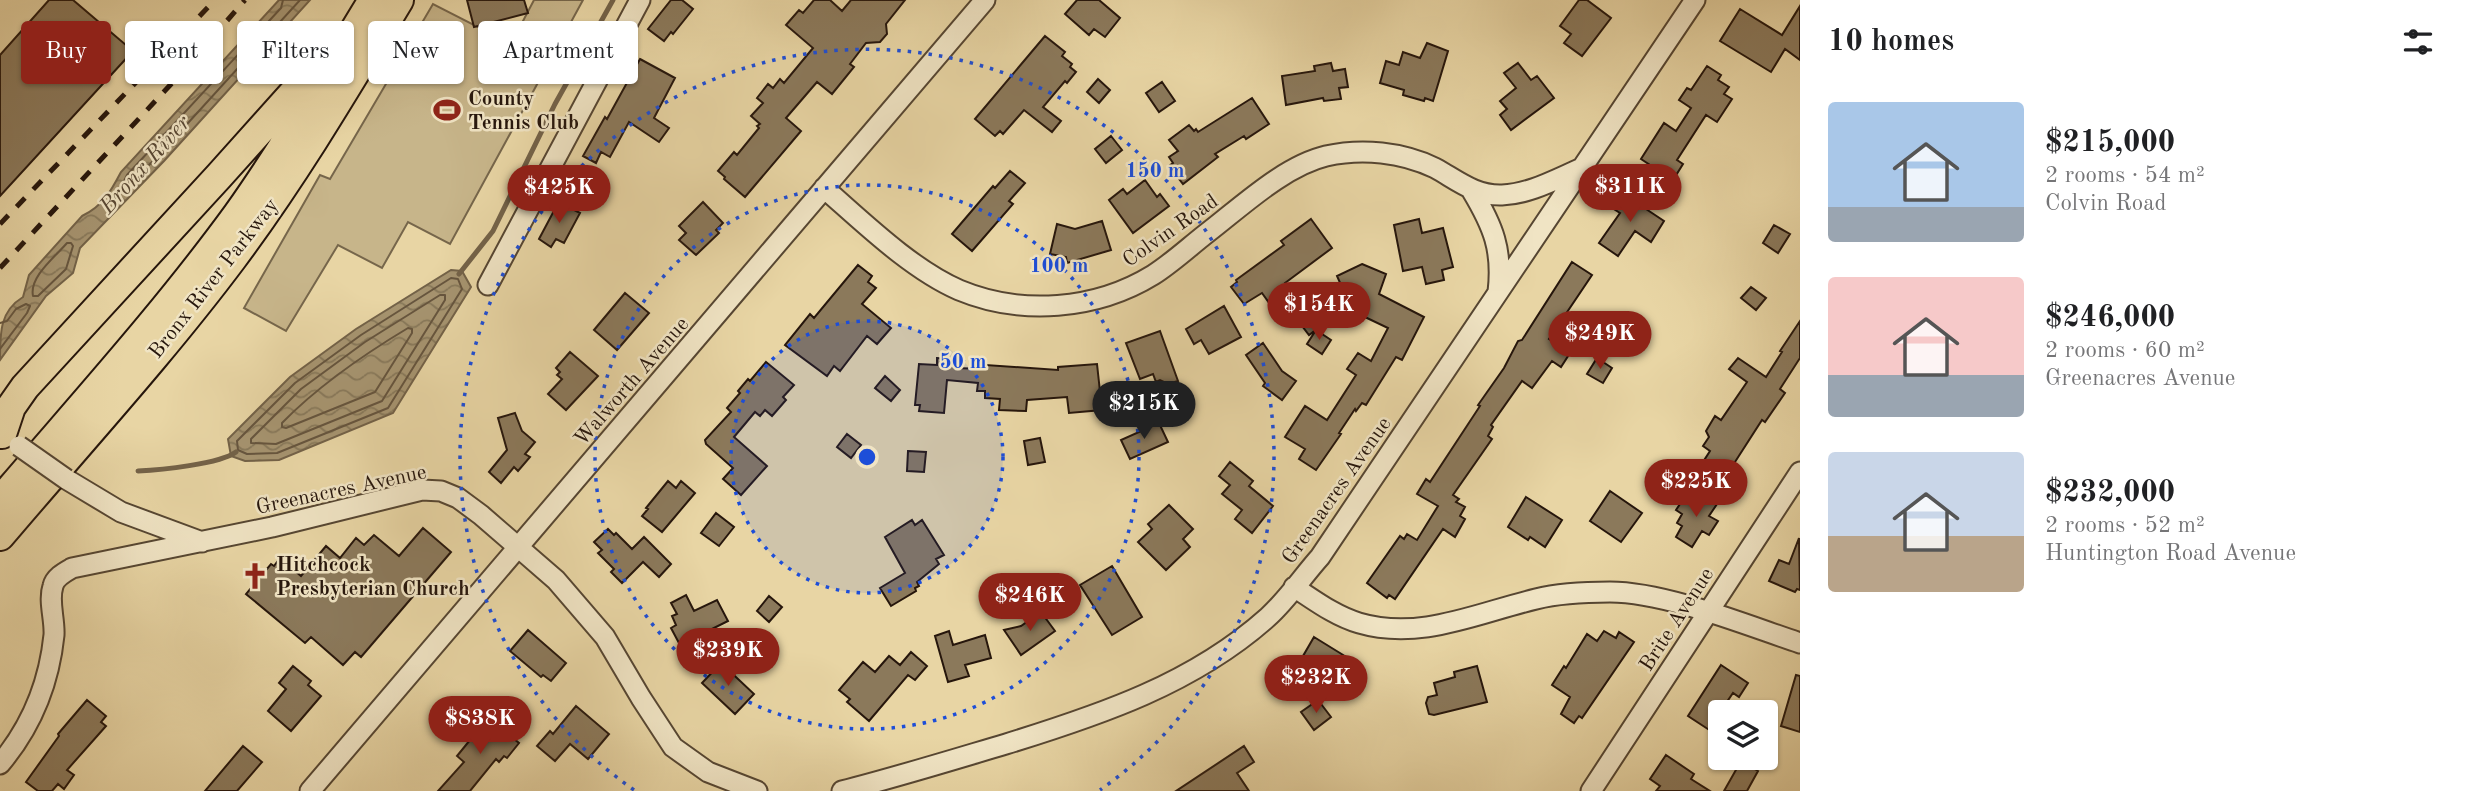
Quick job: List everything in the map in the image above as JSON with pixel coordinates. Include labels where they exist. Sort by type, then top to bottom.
[{"type":"highway","name":"Bronx River Parkway","points":[[0,536],[232,260],[310,146],[399,0]]},
{"type":"highway","name":"Bronx River Parkway","points":[[0,501],[148,328],[216,243],[273,162],[367,10]]},
{"type":"highway","points":[[10,440],[11,407],[25,387],[367,10]]},
{"type":"street","points":[[488,285],[640,0]]},
{"type":"street","name":"Walworth Avenue","points":[[310,791],[985,0]]},
{"type":"street","name":"Greenacres Avenue","points":[[842,791],[1041,733],[1127,704],[1215,657],[1269,616],[1320,556],[1695,0]]},
{"type":"street","name":"Colvin Road","points":[[824,188],[915,264],[958,289],[983,298],[1031,306],[1058,306],[1106,296],[1154,274],[1274,182],[1325,156],[1358,151],[1416,160],[1472,191],[1501,195],[1528,191],[1582,168]]},
{"type":"street","name":"Colvin Road","points":[[1472,191],[1490,220],[1500,273],[1498,294]]},
{"type":"street","points":[[10,440],[66,479],[121,512],[202,542]]},
{"type":"street","name":"Brite Avenue","points":[[1591,791],[1800,472]]},
{"type":"street","name":"Greenacres Avenue","points":[[0,764],[21,736],[39,703],[54,633],[52,594],[55,581],[72,568],[202,542],[403,494],[432,490],[442,491],[469,505],[555,580],[605,637],[640,698],[673,747],[708,772],[757,791]]},
{"type":"street","points":[[1294,587],[1345,618],[1391,629],[1431,627],[1536,599],[1586,592],[1636,594],[1708,613],[1800,643]]},
{"type":"shaded area","name":"County Tennis Club","points":[[534,0],[583,0],[572,21],[523,21]]},
{"type":"shaded area","name":"County Tennis Club","points":[[433,4],[478,27],[478,84],[537,84],[450,244],[408,222],[382,268],[338,245],[286,331],[244,308],[320,175],[330,179],[386,84],[464,84],[464,21],[423,21]]},
{"type":"water","points":[[279,0],[310,0],[291,21],[260,21]]},
{"type":"water","name":"Bronx River","points":[[237,46],[237,80],[80,248],[73,273],[46,296],[0,360],[3,323],[10,309],[23,297],[29,275],[82,216],[101,203],[121,172],[202,84],[223,84],[223,61]]},
{"type":"water","points":[[451,270],[462,271],[471,287],[393,413],[279,460],[245,461],[231,456],[228,439],[290,377],[356,329]]},
{"type":"building","points":[[49,0],[73,0],[98,21],[30,21]]},
{"type":"building","name":"County Tennis Club","points":[[467,0],[524,0],[528,13],[497,21],[478,21],[478,26],[474,27]]},
{"type":"building","points":[[671,0],[682,0],[693,9],[664,41],[648,29]]},
{"type":"building","points":[[814,0],[830,0],[842,11],[851,0],[905,0],[886,24],[887,34],[880,42],[866,43],[850,64],[854,67],[832,94],[817,82],[786,118],[801,131],[745,197],[718,171],[734,152],[737,155],[759,128],[757,126],[760,124],[751,116],[763,103],[757,98],[768,84],[773,88],[780,79],[784,83],[813,48],[786,25],[799,10],[803,13]]},
{"type":"building","points":[[1077,0],[1099,0],[1120,18],[1105,37],[1094,29],[1089,35],[1065,14]]},
{"type":"building","points":[[1579,0],[1587,0],[1611,18],[1582,56],[1564,43],[1571,34],[1560,26]]},
{"type":"building","points":[[1800,6],[1800,60],[1785,49],[1771,72],[1720,41],[1740,9],[1782,35]]},
{"type":"building","points":[[21,31],[21,84],[103,84],[0,196],[0,55]]},
{"type":"building","points":[[111,32],[125,44],[125,60],[111,75]]},
{"type":"building","points":[[1045,36],[1065,52],[1062,56],[1072,64],[1070,67],[1076,72],[1043,107],[1061,121],[1052,132],[1024,110],[1003,134],[1000,131],[995,136],[975,119]]},
{"type":"building","points":[[1427,43],[1448,51],[1433,101],[1403,95],[1404,90],[1380,83],[1386,61],[1399,65],[1403,52],[1420,58]]},
{"type":"building","points":[[640,59],[675,78],[654,118],[669,128],[659,142],[629,122],[610,157],[601,152],[596,163],[583,156],[626,84],[638,84]]},
{"type":"building","points":[[1331,63],[1333,71],[1345,69],[1348,87],[1339,88],[1341,99],[1324,101],[1323,98],[1286,105],[1282,76],[1315,71],[1314,66]]},
{"type":"building","points":[[1518,63],[1531,80],[1537,76],[1554,98],[1511,130],[1500,115],[1507,109],[1500,101],[1516,88],[1504,73]]},
{"type":"building","points":[[1707,66],[1721,75],[1718,80],[1729,87],[1724,94],[1732,99],[1717,122],[1706,115],[1677,160],[1683,164],[1673,180],[1641,159],[1664,123],[1676,131],[1691,108],[1679,100],[1687,88],[1691,90]]},
{"type":"building","points":[[1098,79],[1110,90],[1099,103],[1087,92]]},
{"type":"building","points":[[1162,82],[1175,101],[1159,112],[1146,93]]},
{"type":"building","points":[[1252,98],[1269,124],[1215,154],[1218,157],[1183,184],[1169,166],[1173,163],[1169,157],[1178,151],[1169,140],[1189,125],[1198,132]]},
{"type":"building","points":[[1111,136],[1122,150],[1106,163],[1095,149]]},
{"type":"building","points":[[1010,171],[1025,183],[1009,201],[1013,204],[972,251],[952,234],[993,186],[995,188]]},
{"type":"building","points":[[1145,180],[1157,197],[1160,194],[1169,206],[1133,233],[1109,200],[1123,189],[1127,194]]},
{"type":"building","points":[[1619,191],[1664,221],[1651,242],[1635,231],[1618,256],[1599,243],[1620,213],[1609,206]]},
{"type":"building","points":[[703,202],[723,223],[716,230],[719,233],[696,255],[679,240],[686,233],[679,226]]},
{"type":"building","points":[[561,203],[580,213],[564,243],[556,239],[551,247],[539,239],[556,207],[559,208]]},
{"type":"building","points":[[1311,219],[1332,248],[1285,283],[1291,294],[1272,307],[1262,293],[1244,304],[1231,287],[1236,280],[1284,245],[1281,241]]},
{"type":"building","points":[[1419,219],[1422,233],[1443,228],[1453,267],[1442,270],[1444,280],[1426,284],[1422,267],[1403,271],[1394,225]]},
{"type":"building","points":[[1102,221],[1111,250],[1067,263],[1066,257],[1050,254],[1057,224],[1075,229]]},
{"type":"building","points":[[1774,225],[1790,234],[1778,253],[1763,243]]},
{"type":"building","points":[[1572,262],[1592,275],[1549,339],[1570,353],[1561,367],[1552,361],[1532,388],[1522,381],[1491,425],[1493,427],[1488,436],[1492,439],[1453,495],[1459,499],[1456,502],[1465,507],[1460,516],[1465,519],[1455,537],[1443,529],[1395,599],[1389,595],[1387,598],[1367,583],[1400,536],[1404,539],[1407,534],[1417,540],[1438,506],[1417,494],[1426,479],[1430,482],[1504,368],[1518,341],[1522,340]]},
{"type":"building","points":[[1362,264],[1386,274],[1379,294],[1424,317],[1402,360],[1396,357],[1366,405],[1362,403],[1356,411],[1355,409],[1316,470],[1299,459],[1305,449],[1285,437],[1305,406],[1327,420],[1356,375],[1347,369],[1358,353],[1371,361],[1388,328],[1346,308],[1349,303],[1337,276]]},
{"type":"building","points":[[858,265],[872,276],[868,282],[876,288],[862,304],[891,328],[877,344],[867,336],[840,371],[834,366],[827,376],[785,345],[810,314],[814,318]]},
{"type":"building","points":[[1751,287],[1766,298],[1756,310],[1741,298]]},
{"type":"building","points":[[625,293],[649,313],[617,350],[594,330]]},
{"type":"building","points":[[1313,305],[1326,322],[1309,335],[1296,318]]},
{"type":"building","points":[[1224,306],[1241,337],[1209,354],[1201,340],[1194,344],[1186,329]]},
{"type":"building","points":[[1800,321],[1800,358],[1780,389],[1785,393],[1765,422],[1762,420],[1726,476],[1703,462],[1710,451],[1703,446],[1709,437],[1706,431],[1715,416],[1721,420],[1747,382],[1729,369],[1738,358],[1766,377]]},
{"type":"building","points":[[1316,330],[1331,340],[1322,354],[1307,344]]},
{"type":"building","points":[[1160,331],[1178,381],[1168,384],[1160,380],[1156,382],[1153,374],[1140,379],[1126,343]]},
{"type":"building","points":[[1263,343],[1282,371],[1296,381],[1282,400],[1263,386],[1265,383],[1246,355]]},
{"type":"building","points":[[570,352],[598,376],[566,410],[548,394],[562,379],[557,375],[560,372],[556,368]]},
{"type":"building","points":[[937,358],[954,360],[954,368],[986,369],[986,365],[1058,370],[1058,367],[1097,364],[1102,410],[1069,413],[1067,397],[1027,400],[1026,411],[999,410],[1000,399],[985,398],[985,391],[977,391],[978,383],[947,380],[944,413],[919,411],[920,405],[915,405],[919,364],[937,365]]},
{"type":"building","points":[[1597,358],[1612,368],[1603,383],[1587,374]]},
{"type":"building","points":[[766,362],[794,385],[783,397],[786,400],[772,416],[765,410],[760,416],[755,412],[734,437],[767,466],[741,495],[723,479],[733,468],[706,444],[705,440],[731,412],[727,408],[740,393],[738,391]]},
{"type":"building","points":[[885,376],[900,390],[891,401],[875,388]]},
{"type":"building","points":[[515,413],[522,431],[535,442],[525,454],[530,457],[518,471],[514,467],[501,483],[489,472],[507,450],[498,418]]},
{"type":"building","points":[[1159,423],[1168,442],[1130,459],[1121,440]]},
{"type":"building","points":[[847,434],[861,445],[851,458],[837,447]]},
{"type":"building","points":[[1040,438],[1045,462],[1028,465],[1024,441]]},
{"type":"building","points":[[908,451],[926,452],[924,472],[907,471]]},
{"type":"building","points":[[1230,462],[1253,481],[1249,486],[1273,506],[1252,533],[1235,519],[1242,510],[1222,494],[1230,485],[1219,476]]},
{"type":"building","points":[[668,481],[676,488],[681,481],[695,493],[662,532],[642,516]]},
{"type":"building","points":[[1610,491],[1642,513],[1621,542],[1590,521]]},
{"type":"building","points":[[1701,494],[1717,504],[1709,516],[1718,521],[1709,535],[1702,531],[1692,547],[1676,537],[1682,526],[1677,523],[1682,514],[1676,510],[1684,498],[1694,505]]},
{"type":"building","points":[[1526,497],[1562,520],[1545,547],[1508,527]]},
{"type":"building","points":[[1169,505],[1193,529],[1183,539],[1190,547],[1166,570],[1138,542],[1152,529],[1148,524]]},
{"type":"building","points":[[716,513],[734,527],[719,546],[701,533]]},
{"type":"building","points":[[912,520],[915,525],[922,520],[944,555],[936,559],[939,564],[917,582],[919,586],[915,588],[916,591],[891,606],[880,588],[905,573],[885,537]]},
{"type":"building","points":[[423,528],[451,552],[361,657],[355,652],[343,665],[311,637],[305,643],[246,594],[271,564],[274,566],[280,558],[301,576],[326,546],[340,558],[356,538],[364,545],[374,535],[399,556]]},
{"type":"building","points":[[608,529],[632,549],[644,537],[671,564],[659,577],[643,562],[622,583],[611,572],[614,569],[598,553],[602,550],[594,542]]},
{"type":"building","points":[[1799,538],[1800,590],[1795,592],[1769,581],[1779,560],[1789,564]]},
{"type":"building","points":[[1112,566],[1142,617],[1112,635],[1080,585]]},
{"type":"building","points":[[686,595],[694,611],[717,600],[728,621],[680,645],[671,628],[676,625],[672,616],[677,614],[671,603]]},
{"type":"building","points":[[769,596],[782,607],[769,622],[757,611]]},
{"type":"building","points":[[1041,612],[1055,631],[1021,655],[1004,630],[1021,626]]},
{"type":"building","points":[[528,630],[566,663],[551,681],[543,675],[541,677],[510,651]]},
{"type":"building","points":[[949,631],[953,645],[985,635],[991,658],[965,665],[969,676],[948,682],[935,636]]},
{"type":"building","points":[[1604,631],[1616,638],[1619,632],[1634,642],[1582,718],[1579,716],[1574,723],[1561,714],[1570,697],[1552,685],[1587,634],[1597,641]]},
{"type":"building","points":[[1314,637],[1348,658],[1345,663],[1349,666],[1337,685],[1299,663]]},
{"type":"building","points":[[911,652],[927,666],[915,680],[908,675],[869,721],[847,702],[850,699],[839,690],[863,662],[875,672],[889,656],[900,665]]},
{"type":"building","points":[[721,663],[754,694],[735,714],[702,683]]},
{"type":"building","points":[[1721,665],[1748,683],[1739,697],[1733,693],[1728,700],[1708,700],[1708,729],[1688,716]]},
{"type":"building","points":[[293,666],[311,681],[308,685],[321,696],[291,731],[268,711],[286,689],[279,683]]},
{"type":"building","points":[[1477,666],[1487,702],[1429,714],[1426,703],[1428,697],[1437,695],[1434,683],[1455,677],[1454,672]]},
{"type":"building","points":[[1796,675],[1800,676],[1800,732],[1781,726]]},
{"type":"building","points":[[87,700],[106,716],[101,722],[106,726],[67,770],[74,775],[64,789],[58,784],[52,791],[38,791],[26,782],[58,734]]},
{"type":"building","points":[[1318,700],[1331,717],[1314,730],[1301,712]]},
{"type":"building","points":[[576,706],[609,734],[588,759],[570,744],[555,761],[537,746],[550,731],[553,734]]},
{"type":"building","points":[[488,718],[519,743],[507,758],[504,756],[499,762],[496,759],[470,791],[438,791],[464,762],[457,756]]},
{"type":"building","points":[[243,746],[262,762],[237,791],[205,791]]},
{"type":"building","points":[[1244,746],[1254,762],[1237,773],[1249,791],[1176,791]]},
{"type":"building","points":[[1666,755],[1694,774],[1691,779],[1710,791],[1656,791],[1660,786],[1650,779]]},
{"type":"building","points":[[1736,770],[1758,771],[1747,791],[1724,791]]},
{"type":"waterway","points":[[459,274],[493,231],[555,104],[613,0]]},
{"type":"waterway","points":[[138,471],[204,463],[236,452]]},
{"type":"railway","points":[[0,224],[215,0]]},
{"type":"railway","points":[[0,268],[186,68],[245,0]]},
{"type":"place","name":"County Tennis Club","points":[[447,110]]},
{"type":"place","name":"Hitchcock Presbyterian Church","points":[[255,576]]}]
